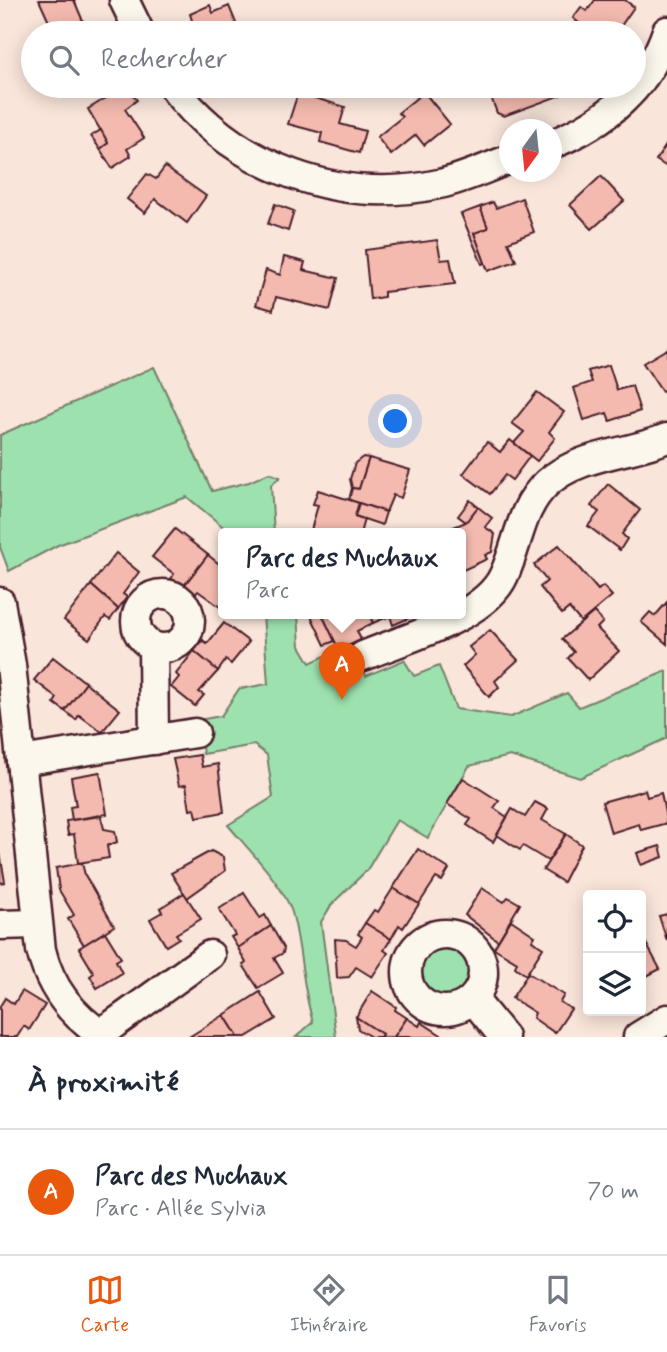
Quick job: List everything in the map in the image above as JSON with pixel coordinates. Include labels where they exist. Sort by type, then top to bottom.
[{"type":"street","points":[[124,0],[135,21]]},
{"type":"street","points":[[646,73],[664,46]]},
{"type":"street","points":[[182,98],[197,116],[230,143],[270,166],[323,184],[368,190],[418,187],[439,184],[499,163]]},
{"type":"street","points":[[562,139],[584,130],[612,112],[624,98]]},
{"type":"street","points":[[466,612],[488,598],[504,576],[530,505],[556,476],[582,464],[667,438]]},
{"type":"street","points":[[0,603],[11,665],[37,924],[46,970],[54,986],[80,1018],[102,1036],[210,955]]},
{"type":"street","points":[[363,656],[450,619]]},
{"type":"street","points":[[153,646],[153,740]]},
{"type":"street","points":[[22,761],[194,733]]},
{"type":"street","points":[[0,925],[37,924]]},
{"type":"street","points":[[473,999],[504,1037]]},
{"type":"street","points":[[638,1037],[667,1019]]},
{"type":"green space","points":[[154,367],[212,491],[249,482],[269,473],[280,477],[271,485],[274,528],[225,528],[187,497],[58,545],[9,571],[0,547],[0,435]]},
{"type":"green space","points":[[263,619],[298,619],[300,646],[310,663],[353,643],[366,676],[404,660],[414,676],[439,666],[456,709],[511,717],[567,693],[579,707],[667,671],[667,738],[580,778],[510,756],[469,766],[428,838],[397,820],[367,870],[332,904],[321,922],[336,1037],[296,1037],[313,1022],[293,916],[283,893],[228,825],[273,797],[267,755],[254,745],[203,754],[198,720],[221,716],[239,689],[268,684]]},
{"type":"green space","points":[[444,948],[461,955],[468,972],[461,989],[444,996],[427,989],[420,972],[427,955]]},
{"type":"building","points":[[39,0],[74,0],[83,21],[49,21]]},
{"type":"building","points":[[595,0],[625,0],[634,7],[624,21],[576,21],[573,18],[581,7],[587,11]]},
{"type":"building","points":[[210,5],[213,13],[229,6],[235,21],[192,21],[190,14]]},
{"type":"building","points":[[106,98],[135,98],[137,100],[125,109],[144,138],[127,149],[131,156],[112,168],[100,149],[108,143],[88,109]]},
{"type":"building","points":[[296,98],[315,98],[345,107],[340,124],[365,131],[359,153],[320,142],[322,133],[288,124]]},
{"type":"building","points":[[417,98],[429,98],[450,124],[424,145],[416,135],[391,155],[377,137],[402,117],[398,113]]},
{"type":"building","points":[[491,98],[553,98],[504,116],[497,113]]},
{"type":"building","points":[[101,130],[108,143],[100,149],[91,136]]},
{"type":"building","points":[[667,144],[667,167],[656,160]]},
{"type":"building","points":[[165,167],[206,196],[187,223],[155,199],[145,213],[127,199],[147,174],[156,179]]},
{"type":"building","points":[[601,176],[624,201],[592,229],[570,205]]},
{"type":"building","points":[[522,198],[534,232],[508,242],[516,261],[488,271],[474,233],[488,228],[480,207],[493,202],[496,208]]},
{"type":"building","points":[[275,204],[294,211],[288,231],[268,224]]},
{"type":"building","points":[[480,207],[488,228],[474,233],[485,263],[482,264],[461,214]]},
{"type":"building","points":[[437,240],[441,260],[450,259],[455,284],[384,292],[384,297],[370,299],[365,250]]},
{"type":"building","points":[[284,257],[305,262],[303,270],[338,278],[330,310],[276,297],[273,310],[256,305],[266,270],[280,275]]},
{"type":"building","points":[[667,349],[667,389],[662,392],[643,363]]},
{"type":"building","points":[[609,365],[617,390],[632,386],[640,411],[610,421],[607,413],[584,420],[574,388],[592,382],[588,371]]},
{"type":"building","points":[[537,392],[564,412],[549,432],[555,438],[537,461],[514,443],[524,432],[512,423]]},
{"type":"building","points":[[510,440],[530,456],[512,480],[505,475],[490,494],[463,474],[487,442],[500,452]]},
{"type":"building","points":[[363,457],[369,458],[359,489],[352,488],[350,479],[355,463]]},
{"type":"building","points":[[369,458],[410,470],[401,498],[393,495],[386,512],[349,500],[352,488],[359,489]]},
{"type":"building","points":[[608,484],[640,510],[622,534],[627,539],[620,550],[588,526],[599,512],[591,506]]},
{"type":"building","points":[[318,490],[359,503],[355,516],[364,519],[362,528],[312,528],[318,505],[313,504]]},
{"type":"building","points":[[470,500],[478,507],[466,522],[458,516]]},
{"type":"building","points":[[359,503],[386,512],[382,525],[355,516]]},
{"type":"building","points":[[478,507],[492,518],[485,527],[495,534],[492,552],[485,555],[487,559],[466,569],[466,528],[451,528],[466,522]]},
{"type":"building","points":[[175,529],[208,555],[183,587],[171,579],[174,574],[152,557]]},
{"type":"building","points":[[559,545],[598,590],[603,586],[612,596],[581,622],[569,608],[562,614],[540,587],[547,581],[534,565]]},
{"type":"building","points":[[116,553],[139,572],[123,594],[127,597],[118,609],[91,585]]},
{"type":"building","points":[[208,555],[218,563],[218,606],[198,591],[194,596],[183,587]]},
{"type":"building","points":[[91,585],[118,609],[110,620],[105,617],[89,639],[64,620]]},
{"type":"building","points":[[667,602],[667,644],[641,622],[650,612],[655,616]]},
{"type":"building","points":[[594,612],[603,622],[597,628],[619,651],[588,680],[568,658],[574,652],[562,639]]},
{"type":"building","points":[[312,619],[324,619],[335,641],[325,645]]},
{"type":"building","points":[[324,619],[371,619],[373,623],[357,631],[361,640],[339,650]]},
{"type":"building","points":[[391,619],[407,619],[393,625]]},
{"type":"building","points":[[224,623],[249,642],[231,664],[226,660],[218,671],[194,651],[203,640],[207,644]]},
{"type":"building","points":[[490,630],[518,660],[495,681],[499,687],[489,697],[463,666],[475,655],[469,647]]},
{"type":"building","points":[[194,651],[218,671],[199,692],[204,695],[195,706],[171,687],[179,677],[176,674]]},
{"type":"building","points":[[53,657],[86,683],[65,711],[54,703],[57,698],[34,680]]},
{"type":"building","points":[[86,683],[120,710],[102,732],[79,715],[76,720],[65,711]]},
{"type":"building","points":[[200,755],[202,767],[218,764],[224,812],[197,817],[195,809],[190,810],[186,785],[179,786],[173,759]]},
{"type":"building","points":[[100,772],[107,814],[72,820],[70,807],[76,806],[71,777]]},
{"type":"building","points":[[463,778],[499,801],[494,808],[507,817],[493,842],[467,825],[471,819],[447,804]]},
{"type":"building","points":[[645,790],[647,797],[661,793],[667,823],[641,830],[639,824],[611,833],[602,802]]},
{"type":"building","points":[[535,802],[548,809],[542,820],[566,834],[548,861],[523,846],[520,850],[497,835],[512,809],[525,817]]},
{"type":"building","points":[[101,816],[104,829],[115,831],[117,842],[107,846],[109,858],[78,863],[74,834],[68,835],[66,821]]},
{"type":"building","points":[[566,834],[582,845],[563,882],[543,870]]},
{"type":"building","points":[[660,846],[663,857],[641,865],[637,853]]},
{"type":"building","points":[[418,849],[449,869],[442,881],[436,878],[419,904],[393,888]]},
{"type":"building","points":[[211,851],[223,857],[225,871],[187,898],[171,873]]},
{"type":"building","points":[[0,853],[5,882],[0,883]]},
{"type":"building","points":[[82,863],[85,875],[114,926],[84,945],[68,919],[74,915],[59,890],[56,868]]},
{"type":"building","points":[[393,888],[419,904],[403,928],[399,925],[391,939],[365,923],[374,910],[378,912]]},
{"type":"building","points":[[482,888],[504,902],[508,897],[520,904],[498,941],[465,915]]},
{"type":"building","points":[[184,893],[201,919],[176,934],[179,938],[166,946],[150,919],[162,912],[160,908]]},
{"type":"building","points":[[244,893],[260,918],[265,915],[271,926],[238,948],[231,937],[235,935],[219,909]]},
{"type":"building","points":[[667,914],[667,941],[659,916]]},
{"type":"building","points":[[511,920],[535,936],[532,941],[543,948],[526,975],[515,967],[517,962],[494,948]]},
{"type":"building","points":[[365,923],[391,939],[384,950],[388,953],[372,977],[356,967],[349,977],[337,978],[335,939],[346,940],[356,946],[362,937],[358,934]]},
{"type":"building","points":[[271,926],[284,948],[283,953],[274,958],[283,973],[258,988],[243,965],[246,963],[238,948]]},
{"type":"building","points":[[105,932],[121,958],[116,961],[122,973],[97,988],[90,976],[94,973],[79,948]]},
{"type":"building","points":[[646,943],[660,969],[646,976]]},
{"type":"building","points":[[528,973],[564,995],[560,1002],[571,1009],[555,1033],[533,1018],[535,1013],[512,998]]},
{"type":"building","points":[[22,991],[45,1005],[29,1030],[24,1026],[17,1037],[0,1037],[0,1006],[5,998],[14,1004]]},
{"type":"building","points":[[372,991],[407,1018],[394,1037],[380,1037],[382,1034],[356,1017]]},
{"type":"building","points":[[260,992],[276,1019],[246,1037],[238,1037],[224,1015]]},
{"type":"building","points":[[224,1015],[238,1037],[189,1037],[208,1025]]},
{"type":"building","points":[[356,1017],[382,1034],[380,1037],[371,1037],[358,1029]]},
{"type":"building","points":[[407,1018],[419,1026],[421,1022],[444,1037],[394,1037]]},
{"type":"place","name":"Parc des Muchaux","points":[[342,700]]}]
